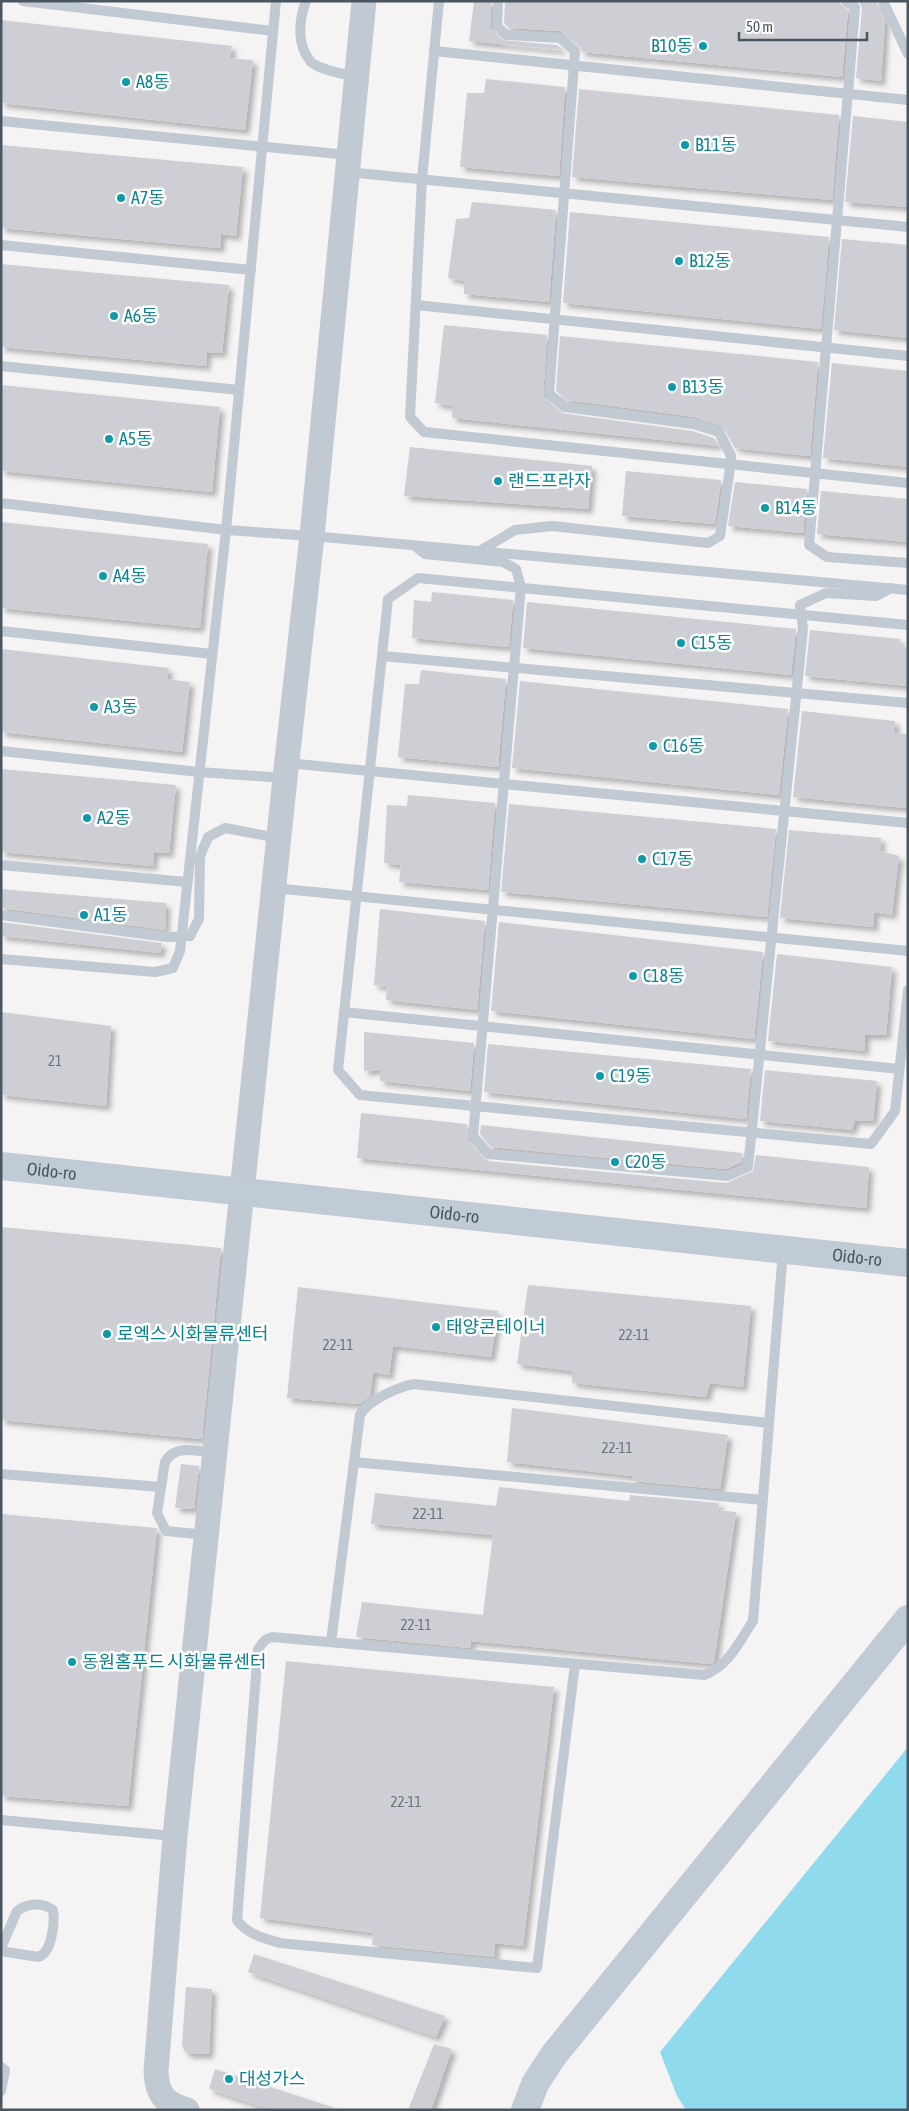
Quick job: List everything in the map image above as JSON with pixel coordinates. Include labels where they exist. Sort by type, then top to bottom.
[{"type":"main road","name":"Oido-ro","points":[[1,1166],[908,1263]]},
{"type":"main road","points":[[525,2110],[535,2084],[553,2056],[908,1620]]},
{"type":"street","points":[[187,2110],[177,2107],[164,2099],[156,2087],[175,1836],[312,536],[364,1]]},
{"type":"lane","points":[[23,1],[273,31]]},
{"type":"lane","points":[[1,959],[154,972],[173,968],[180,950],[226,530],[276,1]]},
{"type":"lane","points":[[306,1],[300,19],[301,44],[312,62],[333,72],[356,77]]},
{"type":"lane","points":[[439,1],[422,179],[410,417],[424,432],[908,484]]},
{"type":"lane","points":[[478,552],[515,530],[552,526],[708,543],[720,536],[731,456],[719,432],[693,424],[565,406],[549,394],[575,51],[560,38],[506,35],[496,26],[498,1]]},
{"type":"lane","points":[[846,1],[855,7],[809,545],[827,557],[908,563]]},
{"type":"lane","points":[[883,1],[908,54]]},
{"type":"lane","points":[[434,51],[908,100]]},
{"type":"lane","points":[[1,121],[262,147],[422,179],[908,227]]},
{"type":"lane","points":[[1,245],[251,270]]},
{"type":"lane","points":[[416,305],[908,356]]},
{"type":"lane","points":[[1,366],[239,390]]},
{"type":"lane","points":[[1,503],[226,530],[312,536],[908,590]]},
{"type":"lane","points":[[415,546],[425,554],[504,562],[516,569],[521,587],[474,1136],[488,1154],[727,1176],[748,1166],[803,629],[800,605],[826,593],[876,596],[891,588]]},
{"type":"lane","points":[[908,625],[418,578],[388,599],[338,1070],[360,1095],[871,1144],[895,1111],[908,990]]},
{"type":"lane","points":[[1,631],[212,654]]},
{"type":"lane","points":[[382,656],[908,703]]},
{"type":"lane","points":[[1,751],[200,772],[286,770],[370,772],[908,823]]},
{"type":"lane","points":[[1,915],[165,936],[190,936],[199,919],[200,856],[208,838],[225,828],[279,839]]},
{"type":"lane","points":[[1,865],[187,882]]},
{"type":"lane","points":[[274,888],[908,951]]},
{"type":"lane","points":[[344,1012],[899,1069]]},
{"type":"lane","points":[[575,1664],[537,1968],[280,1943],[259,1937],[243,1928],[237,1920],[258,1649],[265,1640],[272,1637],[704,1675],[718,1670],[725,1663],[752,1621],[783,1250]]},
{"type":"lane","points":[[330,1642],[360,1415],[363,1410],[387,1393],[402,1386],[414,1384],[769,1423]]},
{"type":"lane","points":[[207,1535],[166,1531],[157,1513],[165,1462],[174,1452],[179,1450],[215,1453]]},
{"type":"lane","points":[[354,1462],[762,1500]]},
{"type":"lane","points":[[1,1474],[161,1487]]},
{"type":"lane","points":[[1,1820],[175,1836]]},
{"type":"lane","points":[[32,1904],[48,1906],[53,1910],[54,1918],[47,1950],[44,1955],[38,1957],[1,1950],[17,1911],[32,1904]]},
{"type":"lane","points":[[1,2067],[5,2070],[5,2076],[1,2091]]},
{"type":"water","points":[[908,1747],[908,2110],[686,2110],[677,2096],[660,2052]]},
{"type":"building","points":[[474,1],[491,1],[490,28],[502,40],[557,45],[563,50],[469,41]]},
{"type":"building","name":"B10동","points":[[505,1],[839,1],[848,10],[842,77],[582,52],[580,46],[561,31],[509,28],[504,23]]},
{"type":"building","points":[[859,1],[876,1],[885,21],[881,81],[856,78],[862,8]]},
{"type":"building","name":"A8동","points":[[1,20],[232,46],[230,58],[253,60],[245,130],[1,103]]},
{"type":"building","points":[[486,79],[565,87],[559,176],[460,167],[467,93],[484,93]]},
{"type":"building","points":[[579,89],[839,115],[832,200],[572,177]]},
{"type":"building","points":[[853,116],[908,122],[908,207],[845,202]]},
{"type":"building","name":"A7동","points":[[1,145],[243,167],[236,236],[221,234],[220,248],[1,228]]},
{"type":"building","points":[[472,202],[556,210],[549,302],[464,294],[464,281],[448,278],[456,219],[469,218]]},
{"type":"building","points":[[570,212],[829,237],[821,329],[563,303]]},
{"type":"building","points":[[842,239],[908,245],[908,338],[834,330]]},
{"type":"building","name":"A6동","points":[[1,264],[229,285],[222,353],[207,352],[206,366],[1,347]]},
{"type":"building","points":[[444,325],[547,335],[543,396],[561,413],[692,431],[714,438],[719,446],[452,418],[452,406],[435,403]]},
{"type":"building","points":[[560,336],[818,362],[810,456],[735,448],[723,427],[695,417],[568,400],[556,391]]},
{"type":"building","points":[[832,363],[908,371],[908,467],[823,458]]},
{"type":"building","name":"A5동","points":[[1,385],[220,407],[212,492],[1,471]]},
{"type":"building","name":"랜드프라자","points":[[410,447],[592,466],[588,509],[404,496]]},
{"type":"building","points":[[626,471],[721,480],[715,524],[622,516]]},
{"type":"building","points":[[735,482],[807,489],[803,533],[728,526]]},
{"type":"building","points":[[821,491],[908,499],[908,542],[817,534]]},
{"type":"building","name":"A4동","points":[[1,522],[208,544],[200,628],[1,608]]},
{"type":"building","points":[[432,592],[513,600],[509,647],[412,638],[414,600],[431,602]]},
{"type":"building","points":[[527,602],[796,629],[791,675],[523,648]]},
{"type":"building","points":[[810,630],[900,639],[899,646],[908,648],[908,686],[805,676]]},
{"type":"building","name":"A3동","points":[[1,649],[169,668],[167,679],[190,682],[182,752],[1,732]]},
{"type":"building","points":[[421,670],[506,679],[498,767],[398,757],[405,684],[419,684]]},
{"type":"building","points":[[520,681],[788,709],[779,795],[512,768]]},
{"type":"building","points":[[802,711],[895,721],[895,733],[908,734],[906,808],[793,797]]},
{"type":"building","name":"A2동","points":[[1,769],[176,785],[169,853],[154,852],[153,866],[1,852]]},
{"type":"building","points":[[408,795],[495,803],[488,890],[399,882],[401,865],[384,863],[387,805],[407,806]]},
{"type":"building","points":[[509,804],[776,829],[767,917],[501,892]]},
{"type":"building","points":[[789,830],[881,838],[880,851],[899,856],[892,915],[874,912],[874,927],[780,918]]},
{"type":"building","points":[[1,889],[166,903],[165,930],[1,908]]},
{"type":"building","points":[[380,909],[485,921],[477,1010],[386,1000],[387,987],[374,985]]},
{"type":"building","points":[[1,922],[162,943],[160,953],[1,936]]},
{"type":"building","points":[[499,922],[763,952],[754,1039],[491,1011]]},
{"type":"building","points":[[777,954],[892,967],[886,1035],[865,1035],[865,1051],[768,1041]]},
{"type":"building","points":[[1,1012],[111,1026],[106,1106],[1,1095]]},
{"type":"building","points":[[364,1032],[474,1043],[470,1091],[380,1081],[380,1070],[364,1071]]},
{"type":"building","points":[[488,1044],[751,1069],[746,1119],[484,1092]]},
{"type":"building","points":[[765,1070],[877,1081],[873,1121],[855,1120],[852,1130],[760,1121]]},
{"type":"building","points":[[361,1113],[467,1124],[468,1140],[487,1161],[726,1183],[753,1171],[756,1155],[869,1167],[866,1208],[357,1158]]},
{"type":"building","points":[[481,1125],[742,1153],[742,1162],[726,1169],[491,1147],[480,1134]]},
{"type":"building","name":"로엑스 시화물류센터","points":[[1,1227],[221,1248],[202,1439],[1,1420]]},
{"type":"building","points":[[528,1285],[751,1306],[743,1387],[710,1383],[706,1397],[572,1383],[572,1371],[517,1364]]},
{"type":"building","points":[[298,1287],[498,1311],[491,1357],[393,1346],[389,1375],[373,1372],[370,1396],[360,1404],[287,1398]]},
{"type":"building","points":[[512,1408],[728,1435],[720,1489],[632,1481],[632,1476],[507,1462]]},
{"type":"building","points":[[181,1464],[199,1466],[194,1509],[175,1508]]},
{"type":"building","points":[[499,1487],[629,1501],[630,1495],[719,1503],[718,1510],[736,1512],[714,1662],[711,1664],[471,1641],[470,1648],[356,1637],[362,1602],[483,1615],[493,1535],[371,1524],[375,1493],[496,1506]]},
{"type":"building","name":"동원홈푸드 시화물류센터","points":[[1,1514],[157,1528],[128,1806],[1,1796]]},
{"type":"building","points":[[286,1661],[554,1687],[523,1946],[495,1943],[495,1957],[372,1945],[373,1933],[260,1918]]},
{"type":"building","points":[[254,1954],[445,2016],[436,2037],[248,1972]]},
{"type":"building","points":[[186,1987],[212,1989],[209,2054],[190,2054],[185,2052],[182,2045]]},
{"type":"building","points":[[434,2044],[452,2049],[431,2110],[408,2110]]},
{"type":"building","name":"대성가스","points":[[215,2069],[332,2107],[332,2110],[272,2110],[209,2089]]},
{"type":"place","name":"B10동","points":[[703,46]]},
{"type":"place","name":"A8동","points":[[126,82]]},
{"type":"place","name":"B11동","points":[[685,145]]},
{"type":"place","name":"A7동","points":[[121,198]]},
{"type":"place","name":"B12동","points":[[679,261]]},
{"type":"place","name":"A6동","points":[[114,316]]},
{"type":"place","name":"B13동","points":[[672,387]]},
{"type":"place","name":"A5동","points":[[109,439]]},
{"type":"place","name":"랜드프라자","points":[[498,481]]},
{"type":"place","name":"B14동","points":[[765,508]]},
{"type":"place","name":"A4동","points":[[103,576]]},
{"type":"place","name":"C15동","points":[[681,643]]},
{"type":"place","name":"A3동","points":[[94,707]]},
{"type":"place","name":"C16동","points":[[653,746]]},
{"type":"place","name":"A2동","points":[[87,818]]},
{"type":"place","name":"C17동","points":[[642,859]]},
{"type":"place","name":"A1동","points":[[84,915]]},
{"type":"place","name":"C18동","points":[[633,976]]},
{"type":"place","name":"C19동","points":[[600,1076]]},
{"type":"place","name":"C20동","points":[[615,1162]]},
{"type":"place","name":"태양콘테이너","points":[[436,1327]]},
{"type":"place","name":"로엑스 시화물류센터","points":[[107,1334]]},
{"type":"place","name":"동원홈푸드 시화물류센터","points":[[72,1662]]},
{"type":"place","name":"대성가스","points":[[229,2079]]}]
